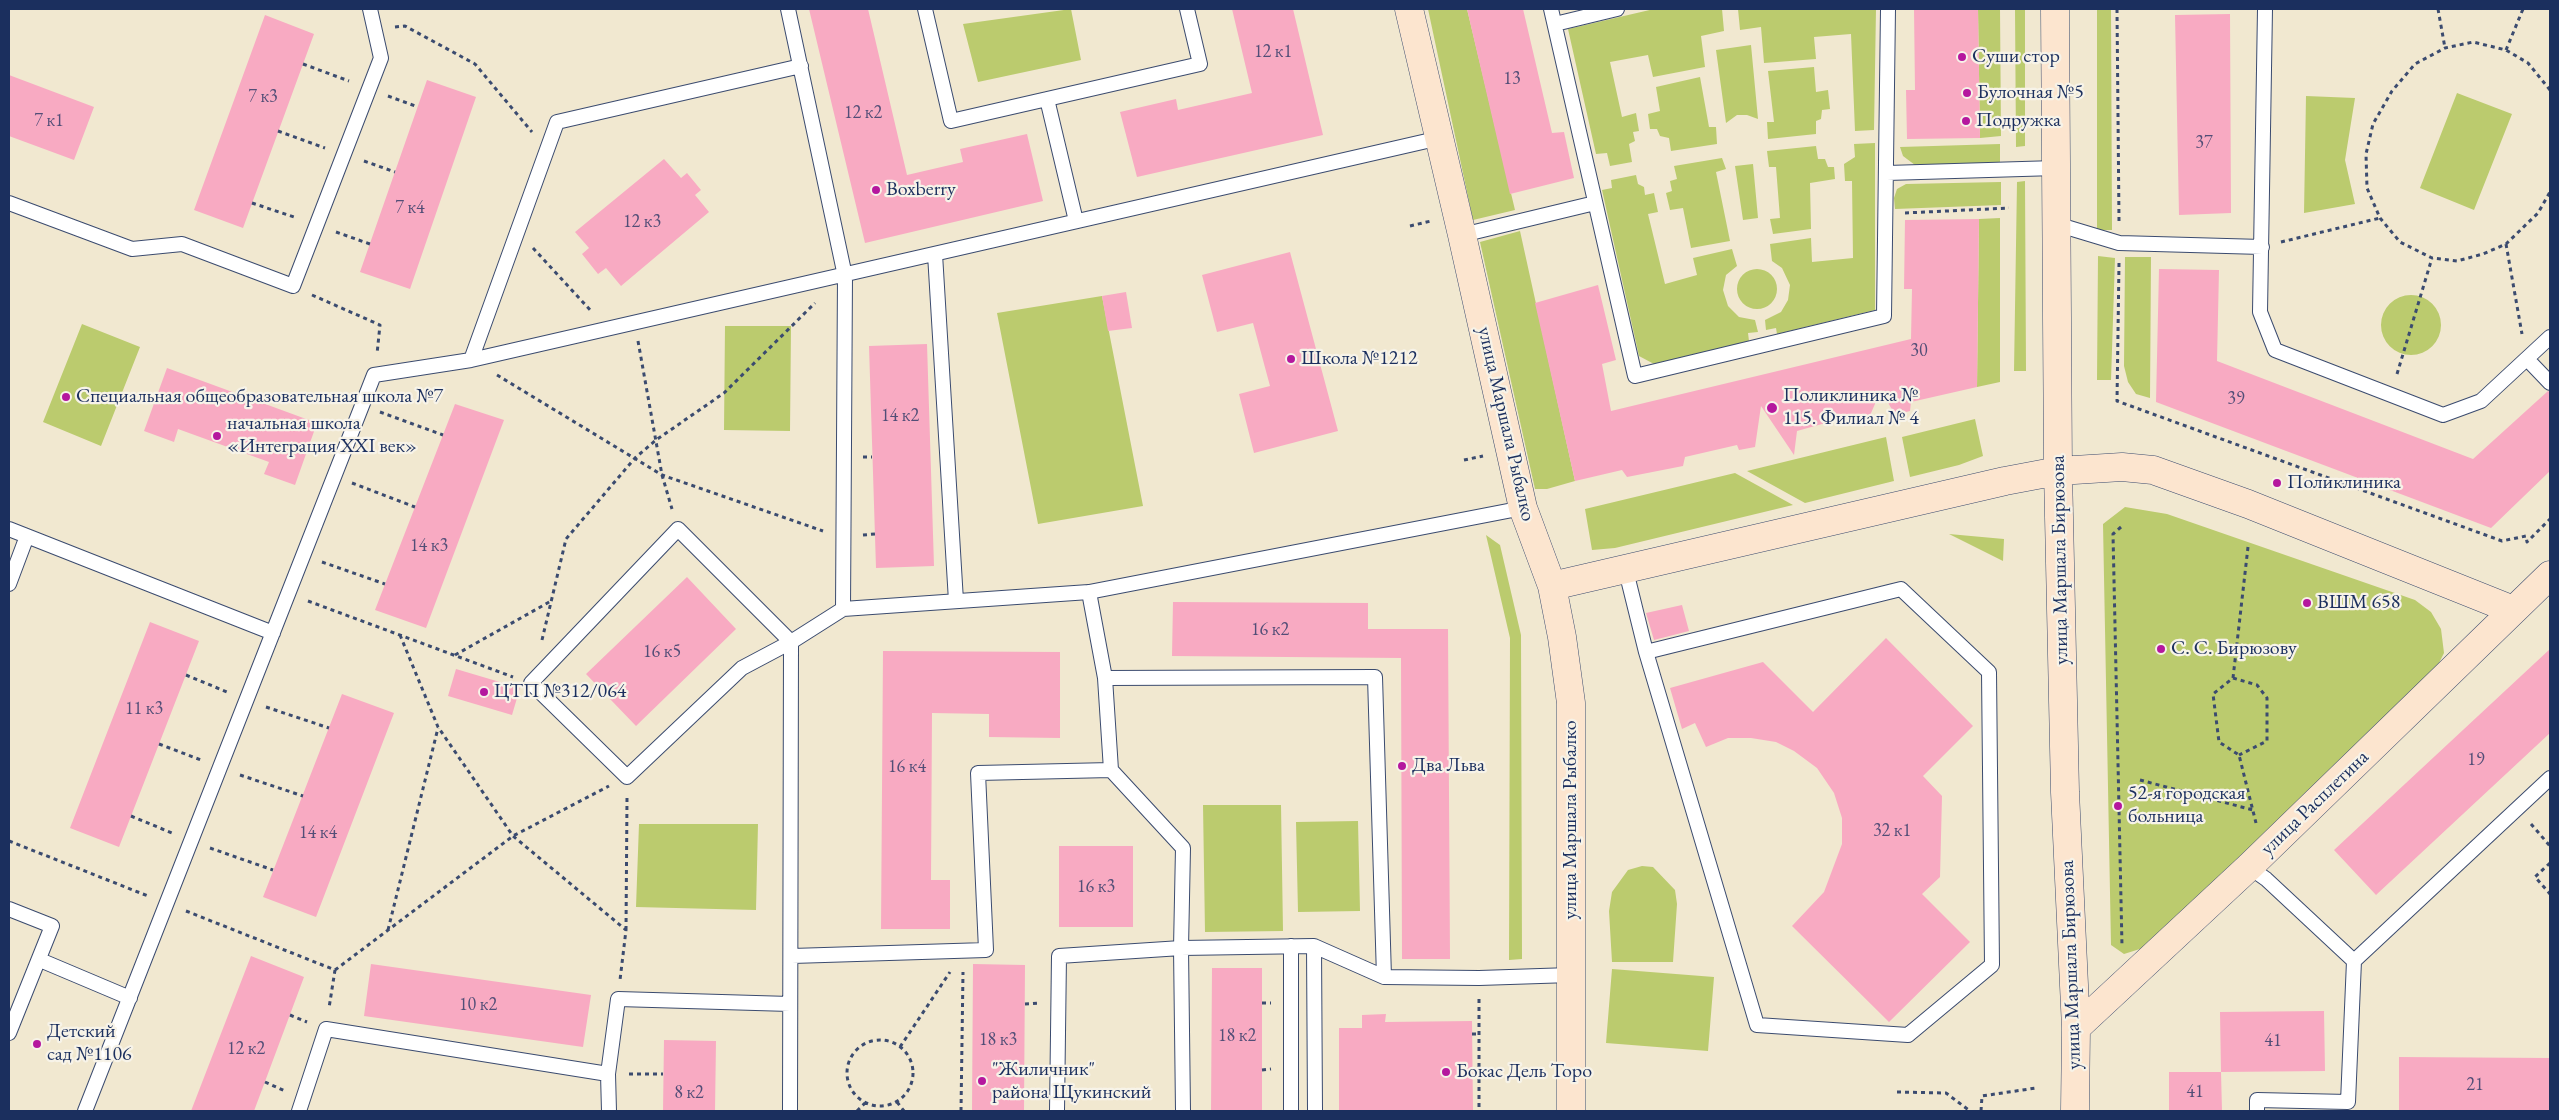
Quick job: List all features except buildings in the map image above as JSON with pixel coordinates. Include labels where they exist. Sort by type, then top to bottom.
[{"type":"street","name":"улица Маршала Рыбалко","points":[[1409,9],[1523,508],[1552,586],[1571,703],[1571,1111]]},
{"type":"street","name":"улица Маршала Бирюзова","points":[[2055,9],[2058,471],[2065,792],[2076,1028],[2075,1111]]},
{"type":"street","points":[[1552,586],[1626,571],[2005,481],[2058,471],[2122,467],[2153,470],[2314,529],[2513,610]]},
{"type":"street","name":"улица Расплетина","points":[[2076,1028],[2249,867],[2550,575]]},
{"type":"lane","points":[[9,204],[132,249],[182,244],[294,286],[381,58],[370,9]]},
{"type":"lane","points":[[788,9],[845,276],[843,609]]},
{"type":"lane","points":[[924,9],[951,120],[1200,64],[1187,9]]},
{"type":"lane","points":[[1551,9],[1634,376],[1884,316],[1888,9]]},
{"type":"lane","points":[[1555,24],[1617,9]]},
{"type":"lane","points":[[2264,9],[2260,312],[2275,350],[2444,415],[2481,401],[2550,336]]},
{"type":"lane","points":[[471,360],[557,122],[801,66]]},
{"type":"lane","points":[[1047,99],[1076,221]]},
{"type":"lane","points":[[86,1111],[374,375],[471,360],[608,330],[1440,138]]},
{"type":"lane","points":[[1887,173],[2056,168]]},
{"type":"lane","points":[[1462,235],[1595,203]]},
{"type":"lane","points":[[2056,224],[2119,243],[2262,247]]},
{"type":"lane","points":[[935,254],[956,601]]},
{"type":"lane","points":[[2527,359],[2550,383]]},
{"type":"lane","points":[[790,1111],[792,956],[791,642],[678,529],[531,683],[627,777],[742,668],[791,642],[843,609],[1089,592],[1523,508]]},
{"type":"lane","points":[[9,529],[273,633]]},
{"type":"lane","points":[[9,584],[27,536]]},
{"type":"lane","points":[[1626,571],[1646,652],[1757,1025],[1908,1035],[1992,964],[1989,672],[1900,589],[1646,652]]},
{"type":"lane","points":[[1089,592],[1105,678],[1111,770],[1183,848],[1181,948],[1183,1111]]},
{"type":"lane","points":[[1105,678],[1376,677],[1384,978]]},
{"type":"lane","points":[[792,956],[986,950],[978,772],[1111,770]]},
{"type":"lane","points":[[2257,1111],[2257,1100],[2348,1102],[2354,961],[2550,778]]},
{"type":"lane","points":[[2249,867],[2266,880],[2354,961]]},
{"type":"lane","points":[[9,909],[52,926],[40,960],[9,1033]]},
{"type":"lane","points":[[1291,946],[1291,1111]]},
{"type":"lane","points":[[1057,1111],[1059,956],[1181,948],[1314,946],[1384,978],[1479,978],[1571,975]]},
{"type":"lane","points":[[1314,946],[1315,1111]]},
{"type":"lane","points":[[40,960],[130,998]]},
{"type":"lane","points":[[609,1111],[608,1074],[618,999],[790,1004]]},
{"type":"lane","points":[[298,1111],[326,1029],[608,1074]]},
{"type":"path","points":[[2117,9],[2119,243],[2117,401],[2502,541],[2526,536],[2527,542],[2550,519]]},
{"type":"path","points":[[2438,9],[2445,48]]},
{"type":"path","points":[[2506,50],[2523,9]]},
{"type":"path","points":[[374,29],[405,26],[475,64],[547,150]]},
{"type":"path","points":[[2550,90],[2528,63],[2506,50],[2474,42],[2445,48],[2415,64],[2392,91],[2373,124],[2366,154],[2367,188],[2380,218],[2400,242],[2432,258],[2457,261],[2484,254],[2506,244],[2538,213],[2550,192]]},
{"type":"path","points":[[1886,214],[2009,208]]},
{"type":"path","points":[[2262,247],[2380,218]]},
{"type":"path","points":[[518,231],[608,330]]},
{"type":"path","points":[[2506,244],[2527,359]]},
{"type":"path","points":[[2390,395],[2432,258]]},
{"type":"path","points":[[289,593],[531,683],[566,539],[634,458],[656,440],[724,393],[845,276]]},
{"type":"path","points":[[294,286],[380,325],[374,375]]},
{"type":"path","points":[[634,323],[662,475],[678,529]]},
{"type":"path","points":[[471,360],[662,475],[844,538],[875,534]]},
{"type":"path","points":[[362,406],[443,434]]},
{"type":"path","points":[[334,477],[415,507]]},
{"type":"path","points":[[2120,527],[2114,534],[2122,947]]},
{"type":"path","points":[[2248,547],[2233,678],[2213,694],[2219,742],[2239,755],[2254,810],[2257,829]]},
{"type":"path","points":[[303,555],[385,584]]},
{"type":"path","points":[[455,655],[552,601]]},
{"type":"path","points":[[400,634],[438,727],[513,836],[626,930]]},
{"type":"path","points":[[2233,678],[2258,685],[2267,698],[2267,741],[2239,755]]},
{"type":"path","points":[[388,931],[438,727]]},
{"type":"path","points":[[326,1029],[335,970],[513,836],[627,777],[626,930],[618,999]]},
{"type":"path","points":[[2140,780],[2254,810]]},
{"type":"path","points":[[2517,809],[2550,846]]},
{"type":"path","points":[[9,841],[335,970]]},
{"type":"path","points":[[2550,863],[2535,877],[2550,894]]},
{"type":"path","points":[[900,1047],[964,950]]},
{"type":"path","points":[[961,1111],[964,950]]},
{"type":"path","points":[[1479,978],[1479,1111]]},
{"type":"path","points":[[1472,1034],[1479,1034]]},
{"type":"path","points":[[870,1042],[891,1042],[900,1047],[912,1065],[913,1075],[906,1095],[897,1102],[887,1106],[865,1102],[854,1092],[848,1076],[853,1055],[860,1047],[870,1042]]},
{"type":"path","points":[[608,1074],[663,1074]]},
{"type":"path","points":[[1981,1111],[1982,1096],[2036,1088]]},
{"type":"path","points":[[1897,1092],[1946,1093],[1970,1111]]},
{"type":"path","points":[[857,1111],[865,1102]]},
{"type":"path","points":[[897,1102],[904,1111]]},
{"type":"green space","points":[[1071,9],[1081,60],[978,82],[963,24]]},
{"type":"green space","points":[[1428,9],[1467,9],[1515,210],[1473,220]]},
{"type":"green space","points":[[1654,9],[1722,9],[1724,31],[1701,36],[1705,67],[1653,77],[1648,55],[1610,62],[1622,117],[1636,113],[1639,131],[1633,132],[1635,141],[1629,144],[1632,162],[1610,166],[1607,153],[1596,154],[1568,29]]},
{"type":"green space","points":[[1738,9],[1876,9],[1874,130],[1855,131],[1851,34],[1814,37],[1816,59],[1764,63],[1761,27],[1740,30]]},
{"type":"green space","points":[[1978,9],[2000,9],[2001,136],[1980,138]]},
{"type":"green space","points":[[2015,9],[2025,9],[2025,146],[2016,147]]},
{"type":"green space","points":[[2097,9],[2111,9],[2112,230],[2097,230]]},
{"type":"green space","points":[[1751,45],[1758,119],[1747,115],[1737,115],[1726,123],[1716,50]]},
{"type":"green space","points":[[1814,67],[1816,92],[1828,90],[1830,109],[1822,110],[1821,119],[1816,121],[1816,134],[1768,139],[1767,122],[1774,122],[1768,71]]},
{"type":"green space","points":[[1700,77],[1709,127],[1716,127],[1717,144],[1671,151],[1669,138],[1660,136],[1657,129],[1650,129],[1648,114],[1660,111],[1656,87]]},
{"type":"green space","points":[[2457,93],[2512,114],[2474,210],[2420,188]]},
{"type":"green space","points":[[2306,96],[2355,98],[2345,160],[2355,204],[2304,213]]},
{"type":"green space","points":[[1875,143],[1875,310],[1777,334],[1776,328],[1766,330],[1765,320],[1781,312],[1788,300],[1790,285],[1782,268],[1772,261],[1770,244],[1811,238],[1812,262],[1853,258],[1852,181],[1845,181],[1844,164],[1855,157],[1854,144]]},
{"type":"green space","points":[[2000,144],[2000,163],[1915,165],[1903,156],[1900,147]]},
{"type":"green space","points":[[1816,146],[1818,159],[1825,159],[1828,167],[1834,167],[1835,179],[1810,183],[1811,229],[1773,234],[1770,219],[1780,218],[1776,167],[1769,167],[1767,151]]},
{"type":"green space","points":[[1722,158],[1726,169],[1716,172],[1730,241],[1691,248],[1683,208],[1670,210],[1666,193],[1672,191],[1670,181],[1677,179],[1674,166]]},
{"type":"green space","points":[[1753,164],[1758,218],[1743,220],[1735,166]]},
{"type":"green space","points":[[1636,175],[1638,184],[1644,187],[1645,195],[1654,193],[1658,212],[1648,214],[1665,284],[1697,275],[1693,258],[1732,249],[1737,266],[1726,275],[1723,290],[1728,306],[1739,317],[1755,320],[1758,332],[1748,333],[1749,341],[1654,364],[1639,356],[1602,190],[1612,188],[1611,180]]},
{"type":"green space","points":[[2025,181],[2026,371],[2014,371],[2017,182]]},
{"type":"green space","points":[[2001,182],[2001,205],[1895,209],[1894,198],[1897,189],[1906,184]]},
{"type":"green space","points":[[2000,218],[2000,382],[1977,387],[1979,219]]},
{"type":"green space","points":[[1520,231],[1575,481],[1547,489],[1535,489],[1480,242]]},
{"type":"green space","points":[[2098,256],[2115,258],[2111,380],[2097,380]]},
{"type":"green space","points":[[2125,257],[2151,257],[2150,398],[2136,394],[2128,382],[2124,366]]},
{"type":"green space","points":[[1757,269],[1771,275],[1777,289],[1771,303],[1757,309],[1743,303],[1737,289],[1743,275]]},
{"type":"green space","points":[[2411,295],[2428,300],[2436,308],[2441,325],[2436,342],[2428,350],[2411,355],[2394,350],[2386,342],[2381,325],[2386,308],[2394,300]]},
{"type":"green space","points":[[1102,296],[1143,506],[1038,524],[997,313]]},
{"type":"green space","points":[[82,324],[140,347],[101,446],[43,422]]},
{"type":"green space","points":[[725,326],[791,326],[790,431],[724,430]]},
{"type":"green space","points":[[1975,419],[1983,456],[1959,465],[1910,477],[1902,437]]},
{"type":"green space","points":[[1886,437],[1894,481],[1805,503],[1747,471]]},
{"type":"green space","points":[[1735,473],[1793,505],[1615,548],[1592,550],[1585,509]]},
{"type":"green space","points":[[2125,507],[2167,514],[2415,600],[2431,612],[2441,629],[2444,653],[2434,673],[2143,948],[2124,954],[2111,945],[2103,524]]},
{"type":"green space","points":[[1949,534],[2004,539],[2003,561]]},
{"type":"green space","points":[[1486,535],[1500,545],[1521,635],[1522,959],[1509,960],[1510,638]]},
{"type":"green space","points":[[1203,805],[1281,805],[1283,931],[1205,932]]},
{"type":"green space","points":[[1358,821],[1360,911],[1298,912],[1296,822]]},
{"type":"green space","points":[[639,824],[758,824],[756,910],[636,907]]},
{"type":"green space","points":[[1642,866],[1653,867],[1675,890],[1677,904],[1673,962],[1612,962],[1609,911],[1612,892],[1628,870]]},
{"type":"green space","points":[[1612,969],[1714,977],[1708,1051],[1606,1043]]},
{"type":"place","name":"Суши стор","points":[[1962,57]]},
{"type":"place","name":"Булочная №5","points":[[1967,93]]},
{"type":"place","name":"Подружка","points":[[1966,121]]},
{"type":"place","name":"Boxberry","points":[[876,190]]},
{"type":"place","name":"Школа №1212","points":[[1291,359]]},
{"type":"place","name":"Специальная общеобразовательная школа №7","points":[[66,397]]},
{"type":"place","name":"Поликлиника № 115. Филиал № 4","points":[[1772,408]]},
{"type":"place","name":"начальная школа «Интеграция XXI век»","points":[[217,436]]},
{"type":"place","name":"Поликлиника","points":[[2277,483]]},
{"type":"place","name":"ВШM 658","points":[[2307,603]]},
{"type":"place","name":"С. С. Бирюзову","points":[[2161,649]]},
{"type":"place","name":"ЦТП №312/064","points":[[484,692]]},
{"type":"place","name":"Два Льва","points":[[1402,766]]},
{"type":"place","name":"52-я городская больница","points":[[2118,806]]},
{"type":"place","name":"Детский сад №1106","points":[[37,1044]]},
{"type":"place","name":"Бокас Дель Торо","points":[[1446,1072]]},
{"type":"place","name":"\"Жиличник\" района Щукинский","points":[[982,1081]]}]
